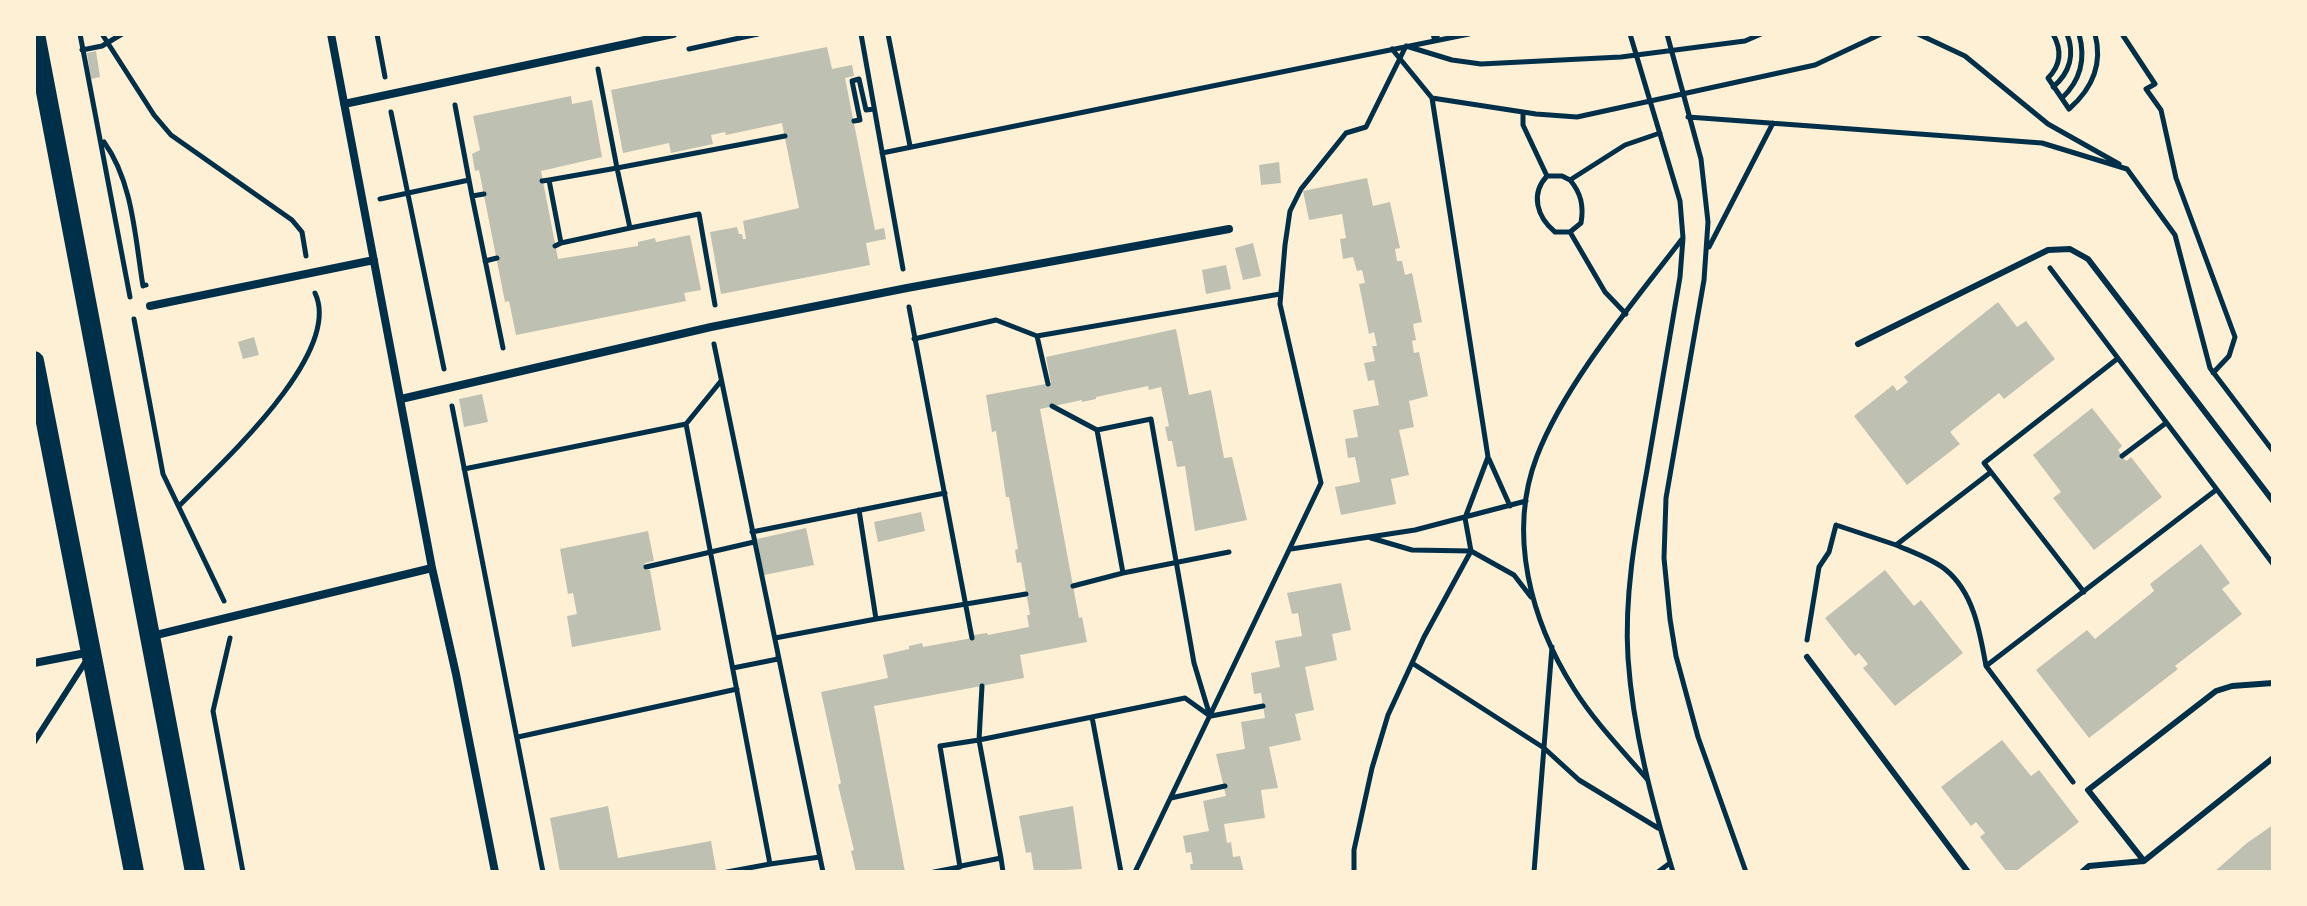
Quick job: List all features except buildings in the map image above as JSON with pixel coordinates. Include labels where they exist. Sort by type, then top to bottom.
[{"type":"main road","points":[[35,34],[195,872]]},
{"type":"main road","points":[[34,361],[134,872]]},
{"type":"street","points":[[331,34],[432,568],[495,872]]},
{"type":"street","points":[[344,104],[673,34]]},
{"type":"street","points":[[401,399],[711,327],[1229,229]]},
{"type":"street","points":[[150,306],[374,260]]},
{"type":"street","points":[[152,636],[432,568]]},
{"type":"street","points":[[34,663],[92,651]]},
{"type":"lane","points":[[1858,344],[2048,250],[2070,249],[2088,259],[2273,501]]},
{"type":"lane","points":[[34,742],[92,651]]},
{"type":"lane","points":[[1807,657],[1968,872]]},
{"type":"lane","points":[[2144,861],[2088,790],[2216,691],[2232,686],[2273,683]]},
{"type":"lane","points":[[2082,872],[2089,866],[2144,861],[2273,758]]},
{"type":"path","points":[[80,34],[115,215]]},
{"type":"path","points":[[102,34],[154,115],[171,135],[292,220],[304,238],[306,260]]},
{"type":"path","points":[[82,50],[108,44],[122,34]]},
{"type":"path","points":[[377,34],[385,78]]},
{"type":"path","points":[[861,34],[914,339],[972,638]]},
{"type":"path","points":[[888,34],[910,146]]},
{"type":"path","points":[[882,153],[1392,49],[1435,36],[1469,34]]},
{"type":"path","points":[[1630,34],[1680,201],[1683,238],[1680,277],[1633,558],[1628,654],[1632,697],[1648,780],[1673,872]]},
{"type":"path","points":[[1667,34],[1701,159],[1706,191],[1707,251],[1666,498],[1664,558],[1670,619],[1685,693],[1746,872]]},
{"type":"path","points":[[1406,46],[1452,60],[1481,64],[1637,55],[1745,41],[1761,34]]},
{"type":"path","points":[[1432,98],[1577,117],[1815,65],[1881,34]]},
{"type":"path","points":[[1918,34],[1965,56],[2048,124],[2127,169],[2175,235],[2213,373],[2273,451]]},
{"type":"path","points":[[2053,34],[2060,52],[2057,66],[2048,78],[2069,109],[2090,85],[2097,64],[2095,34]]},
{"type":"path","points":[[2053,87],[2069,65],[2071,53],[2067,34]]},
{"type":"path","points":[[2062,98],[2081,70],[2079,34]]},
{"type":"path","points":[[2122,34],[2155,84],[2146,89],[2161,110],[2176,178],[2235,337],[2229,356],[2213,373]]},
{"type":"path","points":[[1135,872],[1321,483],[1280,304],[1290,211],[1301,189],[1346,133],[1366,127],[1406,46]]},
{"type":"path","points":[[1392,49],[1432,98],[1488,457],[1510,506]]},
{"type":"path","points":[[598,68],[630,228]]},
{"type":"path","points":[[854,121],[860,120],[852,81],[859,79],[866,110],[874,109]]},
{"type":"path","points":[[455,105],[503,348]]},
{"type":"path","points":[[391,109],[543,872]]},
{"type":"path","points":[[1523,112],[1523,125],[1547,176]]},
{"type":"path","points":[[1688,117],[2042,143],[2127,169]]},
{"type":"path","points":[[1707,251],[1773,123]]},
{"type":"path","points":[[1570,180],[1625,145],[1660,133]]},
{"type":"path","points":[[716,313],[699,214],[558,244],[546,181],[785,136]]},
{"type":"path","points":[[101,138],[118,161],[125,184],[143,286]]},
{"type":"path","points":[[1547,176],[1562,176],[1576,187],[1583,207],[1581,223],[1570,232],[1555,232],[1538,210],[1538,189],[1547,176]]},
{"type":"path","points":[[379,199],[469,180]]},
{"type":"path","points":[[472,196],[484,194]]},
{"type":"path","points":[[1570,232],[1605,292],[1626,314]]},
{"type":"path","points":[[1648,780],[1574,689],[1552,646],[1534,601],[1523,556],[1526,501],[1537,457],[1561,406],[1683,238]]},
{"type":"path","points":[[2048,250],[2050,271],[2273,564]]},
{"type":"path","points":[[485,261],[497,258]]},
{"type":"path","points":[[179,506],[261,421],[302,366],[318,327],[319,303],[312,288]]},
{"type":"path","points":[[914,339],[996,320],[1037,336],[1280,294]]},
{"type":"path","points":[[711,327],[823,872]]},
{"type":"path","points":[[1037,336],[1048,384]]},
{"type":"path","points":[[2084,592],[1984,463],[2117,359]]},
{"type":"path","points":[[464,469],[686,424],[721,381]]},
{"type":"path","points":[[149,393],[163,474],[223,599]]},
{"type":"path","points":[[1052,406],[1097,430],[1151,419],[1194,663],[1210,716]]},
{"type":"path","points":[[2122,456],[2166,423]]},
{"type":"path","points":[[686,424],[770,864]]},
{"type":"path","points":[[1097,430],[1123,573]]},
{"type":"path","points":[[1354,872],[1354,850],[1372,768],[1388,715],[1471,551],[1465,518],[1488,457]]},
{"type":"path","points":[[1896,545],[1991,472]]},
{"type":"path","points":[[1986,666],[2216,490]]},
{"type":"path","points":[[752,532],[945,493]]},
{"type":"path","points":[[1290,549],[1415,530],[1526,501]]},
{"type":"path","points":[[859,510],[876,619]]},
{"type":"path","points":[[1807,657],[1819,567],[1829,552],[1836,525],[1896,545],[1944,568],[1957,580],[1978,624],[1986,666],[2074,783],[2086,774]]},
{"type":"path","points":[[1368,537],[1412,550],[1471,551],[1514,575],[1534,601]]},
{"type":"path","points":[[646,567],[754,542]]},
{"type":"path","points":[[1073,586],[1229,552]]},
{"type":"path","points":[[774,638],[1026,594]]},
{"type":"path","points":[[231,636],[213,711],[243,872]]},
{"type":"path","points":[[733,668],[778,659],[774,638]]},
{"type":"path","points":[[1534,872],[1552,646]]},
{"type":"path","points":[[1412,663],[1544,748],[1579,780],[1659,828]]},
{"type":"path","points":[[982,686],[979,740],[1003,872]]},
{"type":"path","points":[[518,737],[737,689]]},
{"type":"path","points":[[960,867],[940,746],[1185,698],[1210,716],[1263,706]]},
{"type":"path","points":[[1092,717],[1121,872]]},
{"type":"path","points":[[1171,798],[1225,786]]},
{"type":"path","points":[[727,872],[820,857]]},
{"type":"path","points":[[934,872],[1001,858]]},
{"type":"path","points":[[1658,872],[1670,863]]}]
